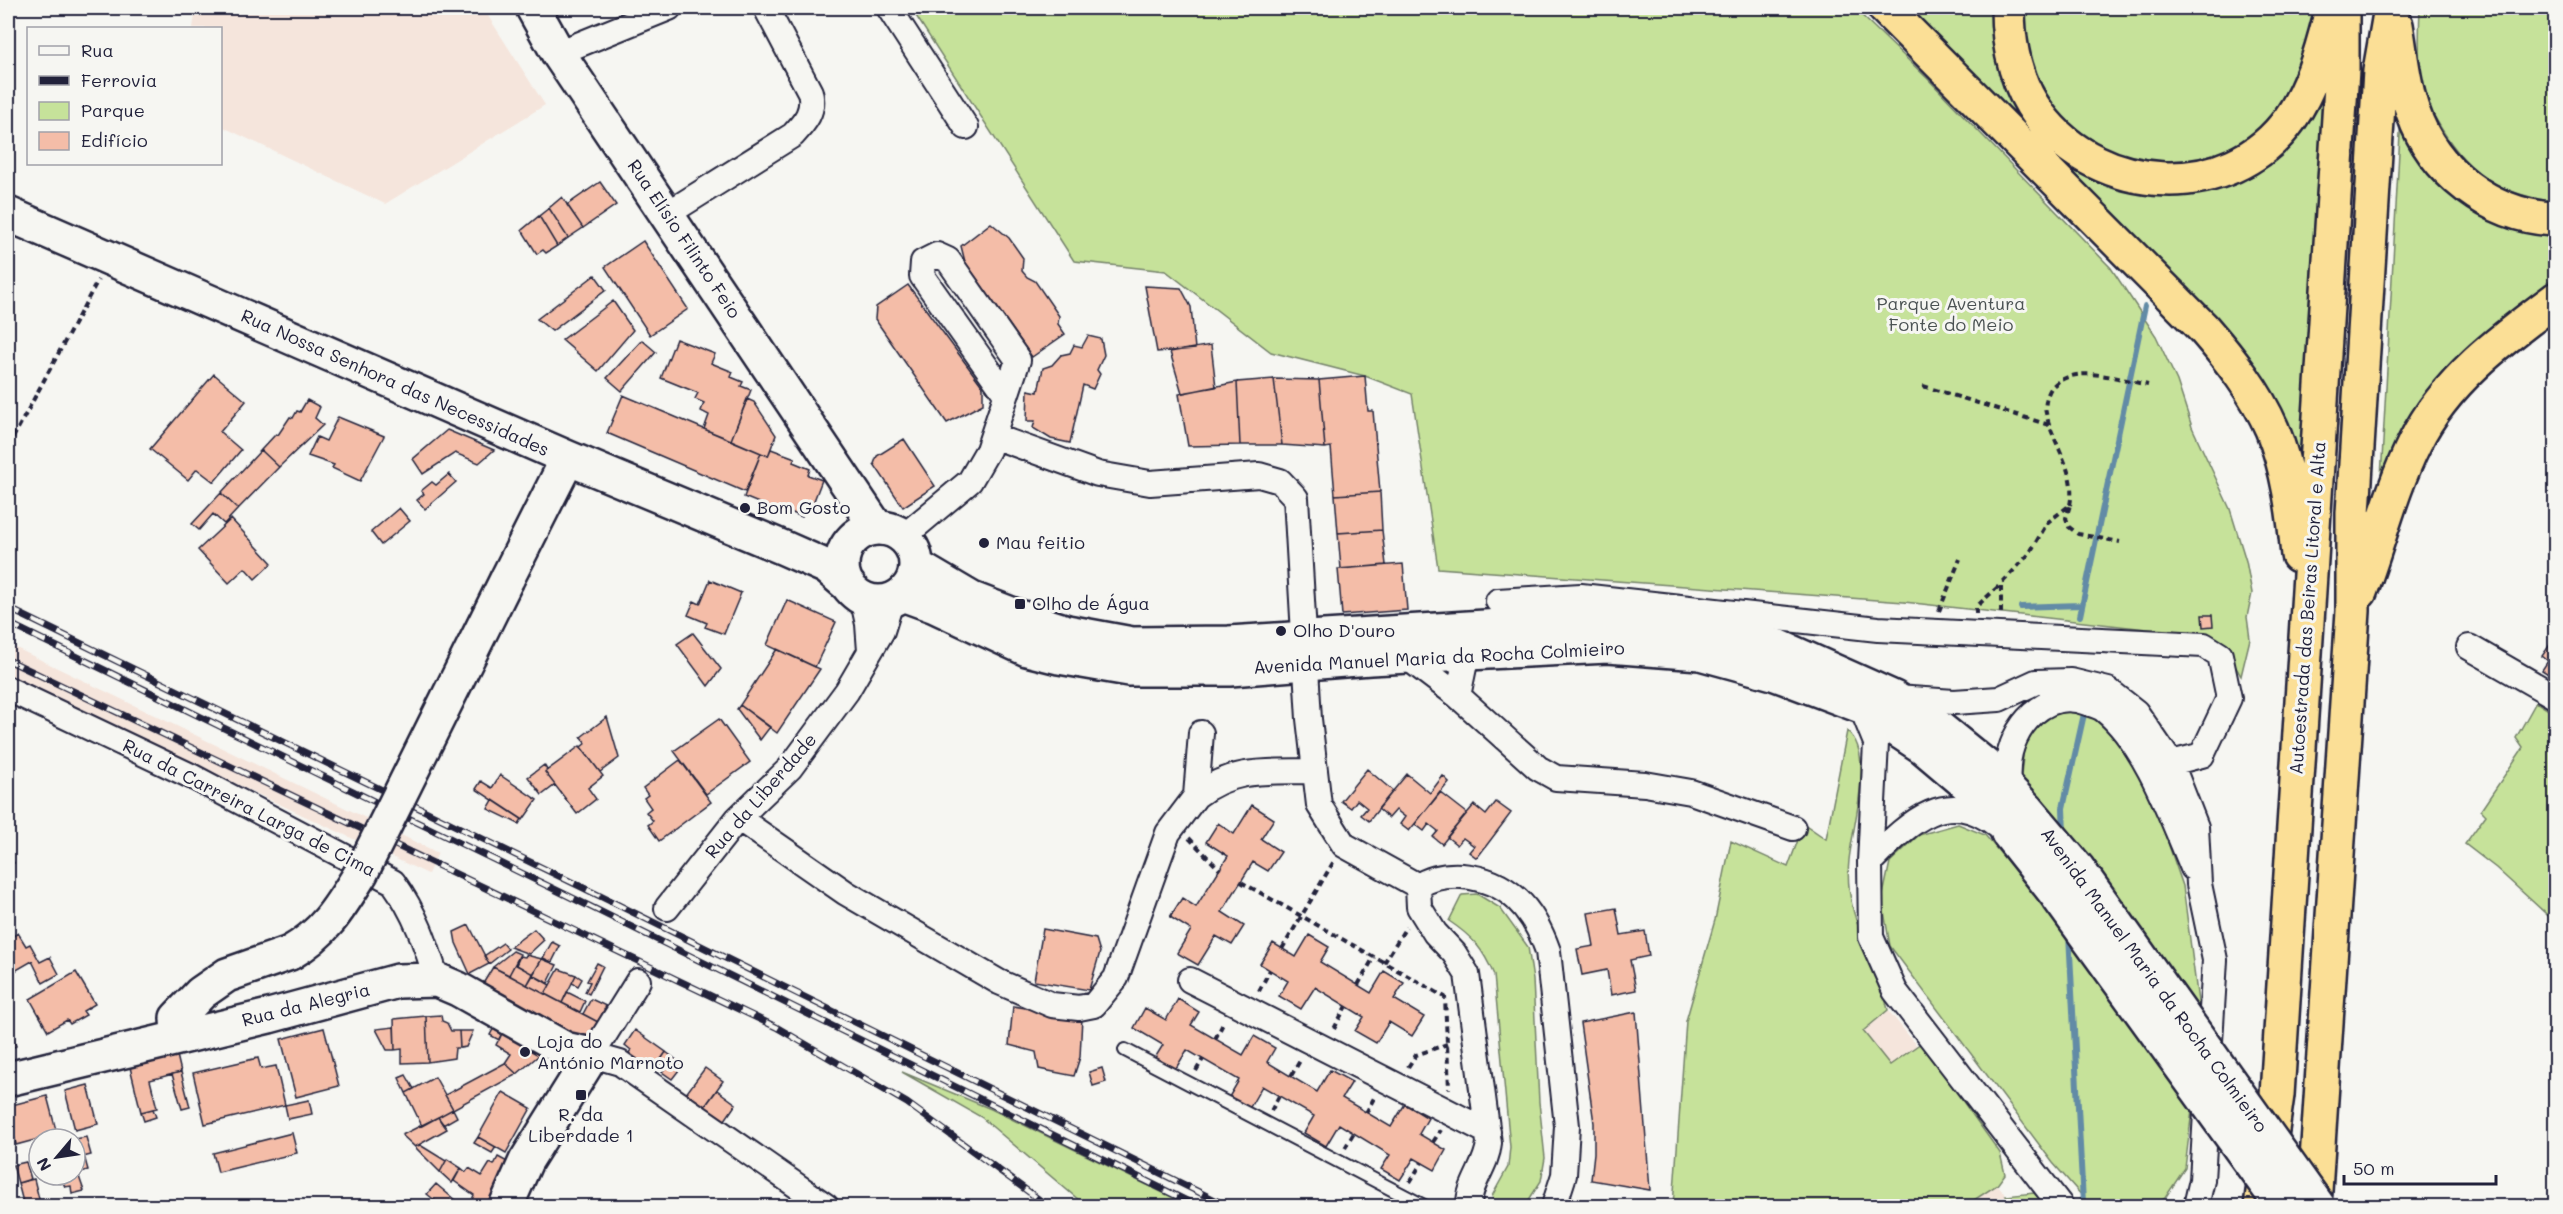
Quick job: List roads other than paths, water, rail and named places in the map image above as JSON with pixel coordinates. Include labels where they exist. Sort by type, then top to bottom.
[{"type":"highway","points":[[1885,8],[2205,329],[2235,367],[2271,428],[2284,474],[2296,536],[2306,642]]},
{"type":"highway","points":[[2008,8],[2010,41],[2017,70],[2029,99],[2051,130],[2096,164],[2117,172],[2159,179],[2185,179],[2217,172],[2251,156],[2273,138],[2289,120],[2310,82],[2322,51],[2333,8]]},
{"type":"highway","name":"Autoestrada das Beiras Litoral e Alta","points":[[2261,1206],[2277,1095],[2341,81],[2342,8]]},
{"type":"highway","points":[[2392,8],[2413,111],[2434,154],[2450,172],[2488,201],[2534,216],[2556,219]]},
{"type":"highway","name":"Autoestrada das Beiras Litoral e Alta","points":[[2316,1206],[2353,611],[2353,513],[2380,71],[2392,8]]},
{"type":"highway","points":[[2353,611],[2376,551],[2390,501],[2425,424],[2469,369],[2556,299]]},
{"type":"main road","name":"Rua Elísio Filinto Feio","points":[[533,8],[558,53],[838,470],[878,565]]},
{"type":"main road","name":"Rua Nossa Senhora das Necessidades","points":[[8,214],[568,458],[827,567],[878,565]]},
{"type":"main road","points":[[234,1024],[232,998],[236,988],[318,934],[333,917],[361,873],[568,458]]},
{"type":"main road","name":"Rua Nossa Senhora das Necessidades","points":[[784,548],[831,546],[878,565]]},
{"type":"main road","name":"Avenida Manuel Maria da Rocha Colmieiro","points":[[878,565],[935,606],[1008,642],[1059,657],[1129,669],[1230,669],[1304,640],[1608,621],[1705,631],[1780,647],[1894,698],[1939,728],[1986,766],[2063,903],[2282,1206]]},
{"type":"main road","name":"Avenida Manuel Maria da Rocha Colmieiro","points":[[1304,640],[1408,658],[1608,646],[1700,653],[1773,673],[1861,706],[1923,747],[1968,785],[2002,818],[2018,821],[2078,869],[2316,1206]]},
{"type":"main road","points":[[178,1036],[177,1018],[201,993],[227,975],[290,953]]},
{"type":"main road","name":"Rua da Alegria","points":[[8,1079],[398,981],[436,980],[458,989],[565,1049],[592,1055]]},
{"type":"main road","points":[[506,1206],[526,1161],[592,1055]]},
{"type":"street","points":[[558,53],[669,8]]},
{"type":"street","points":[[667,214],[793,135],[805,123],[813,104],[810,92],[766,8]]},
{"type":"street","points":[[889,8],[966,127]]},
{"type":"street","points":[[878,565],[970,481],[988,450],[1005,393],[1018,360],[948,260],[937,255],[923,261],[922,276],[1005,393]]},
{"type":"street","points":[[993,436],[1098,474],[1150,483],[1259,475],[1280,481],[1296,498],[1304,640],[1314,771],[1319,805],[1344,845],[1418,886]]},
{"type":"street","name":"Rua da Liberdade","points":[[667,908],[738,818],[790,768],[847,691],[870,651],[868,624],[878,565]]},
{"type":"street","points":[[1498,601],[1581,596],[1878,629],[2204,645],[2220,655],[2229,698],[2202,755],[2171,763]]},
{"type":"street","points":[[2469,646],[2556,697]]},
{"type":"street","points":[[1458,696],[1467,653]]},
{"type":"street","points":[[1408,658],[1458,696],[1538,768],[1556,777],[1645,784],[1691,792],[1793,828]]},
{"type":"street","points":[[1894,698],[1954,702],[1999,699],[2036,682],[2071,681],[2108,690],[2136,712],[2171,763],[2196,827],[2199,884],[2215,960],[2202,1180],[2196,1206]]},
{"type":"street","name":"Rua da Carreira Larga de Cima","points":[[8,690],[194,777],[393,882],[411,906],[427,947],[436,980]]},
{"type":"street","points":[[1870,862],[1905,828],[1928,813],[1960,807],[2018,821],[2008,780],[2009,753],[2020,728],[2037,710],[2056,700],[2079,699],[2102,708],[2121,728],[2156,781],[2199,884]]},
{"type":"street","points":[[1861,706],[1876,743],[1870,862],[1871,937],[1895,991],[2061,1206]]},
{"type":"street","points":[[1196,796],[1201,733]]},
{"type":"street","points":[[738,818],[846,894],[999,982],[1052,1005],[1079,1008],[1094,1005],[1116,978],[1168,833],[1196,796],[1213,783],[1228,777],[1258,772],[1314,771]]},
{"type":"street","points":[[1418,886],[1430,878],[1455,875],[1491,880],[1508,891],[1526,909],[1539,927],[1548,951],[1567,1126],[1564,1175],[1554,1206]]},
{"type":"street","points":[[1418,886],[1419,907],[1435,933],[1454,953],[1467,974],[1488,1132],[1488,1155],[1472,1188],[1469,1206]]},
{"type":"street","points":[[1190,980],[1488,1132]]},
{"type":"street","points":[[638,981],[592,1055],[620,1063],[826,1206]]},
{"type":"street","points":[[2184,1206],[2202,1180]]},
{"type":"lane","points":[[1125,1050],[1424,1206]]},
{"type":"waterway","points":[[2080,616],[2145,306]]},
{"type":"waterway","points":[[2021,607],[2081,605]]},
{"type":"waterway","points":[[2064,834],[2063,808],[2084,714]]},
{"type":"waterway","points":[[2069,934],[2083,1203]]},
{"type":"railway","points":[[8,608],[596,894],[1227,1206]]},
{"type":"railway","points":[[8,623],[1197,1206]]},
{"type":"railway","points":[[8,660],[776,1027],[907,1103],[1048,1206]]},
{"type":"place","name":"Bom Gosto","points":[[745,508]]},
{"type":"place","name":"Mau feitio","points":[[984,543]]},
{"type":"place","name":"Olho de Água","points":[[1020,604]]},
{"type":"place","name":"Olho D'ouro","points":[[1281,631]]},
{"type":"place","name":"Loja do António Marnoto","points":[[525,1052]]},
{"type":"place","name":"R. da Liberdade 1","points":[[581,1095]]},
{"type":"park label","name":"Parque Aventura Fonte do Meio","points":[[1951,314]]}]
